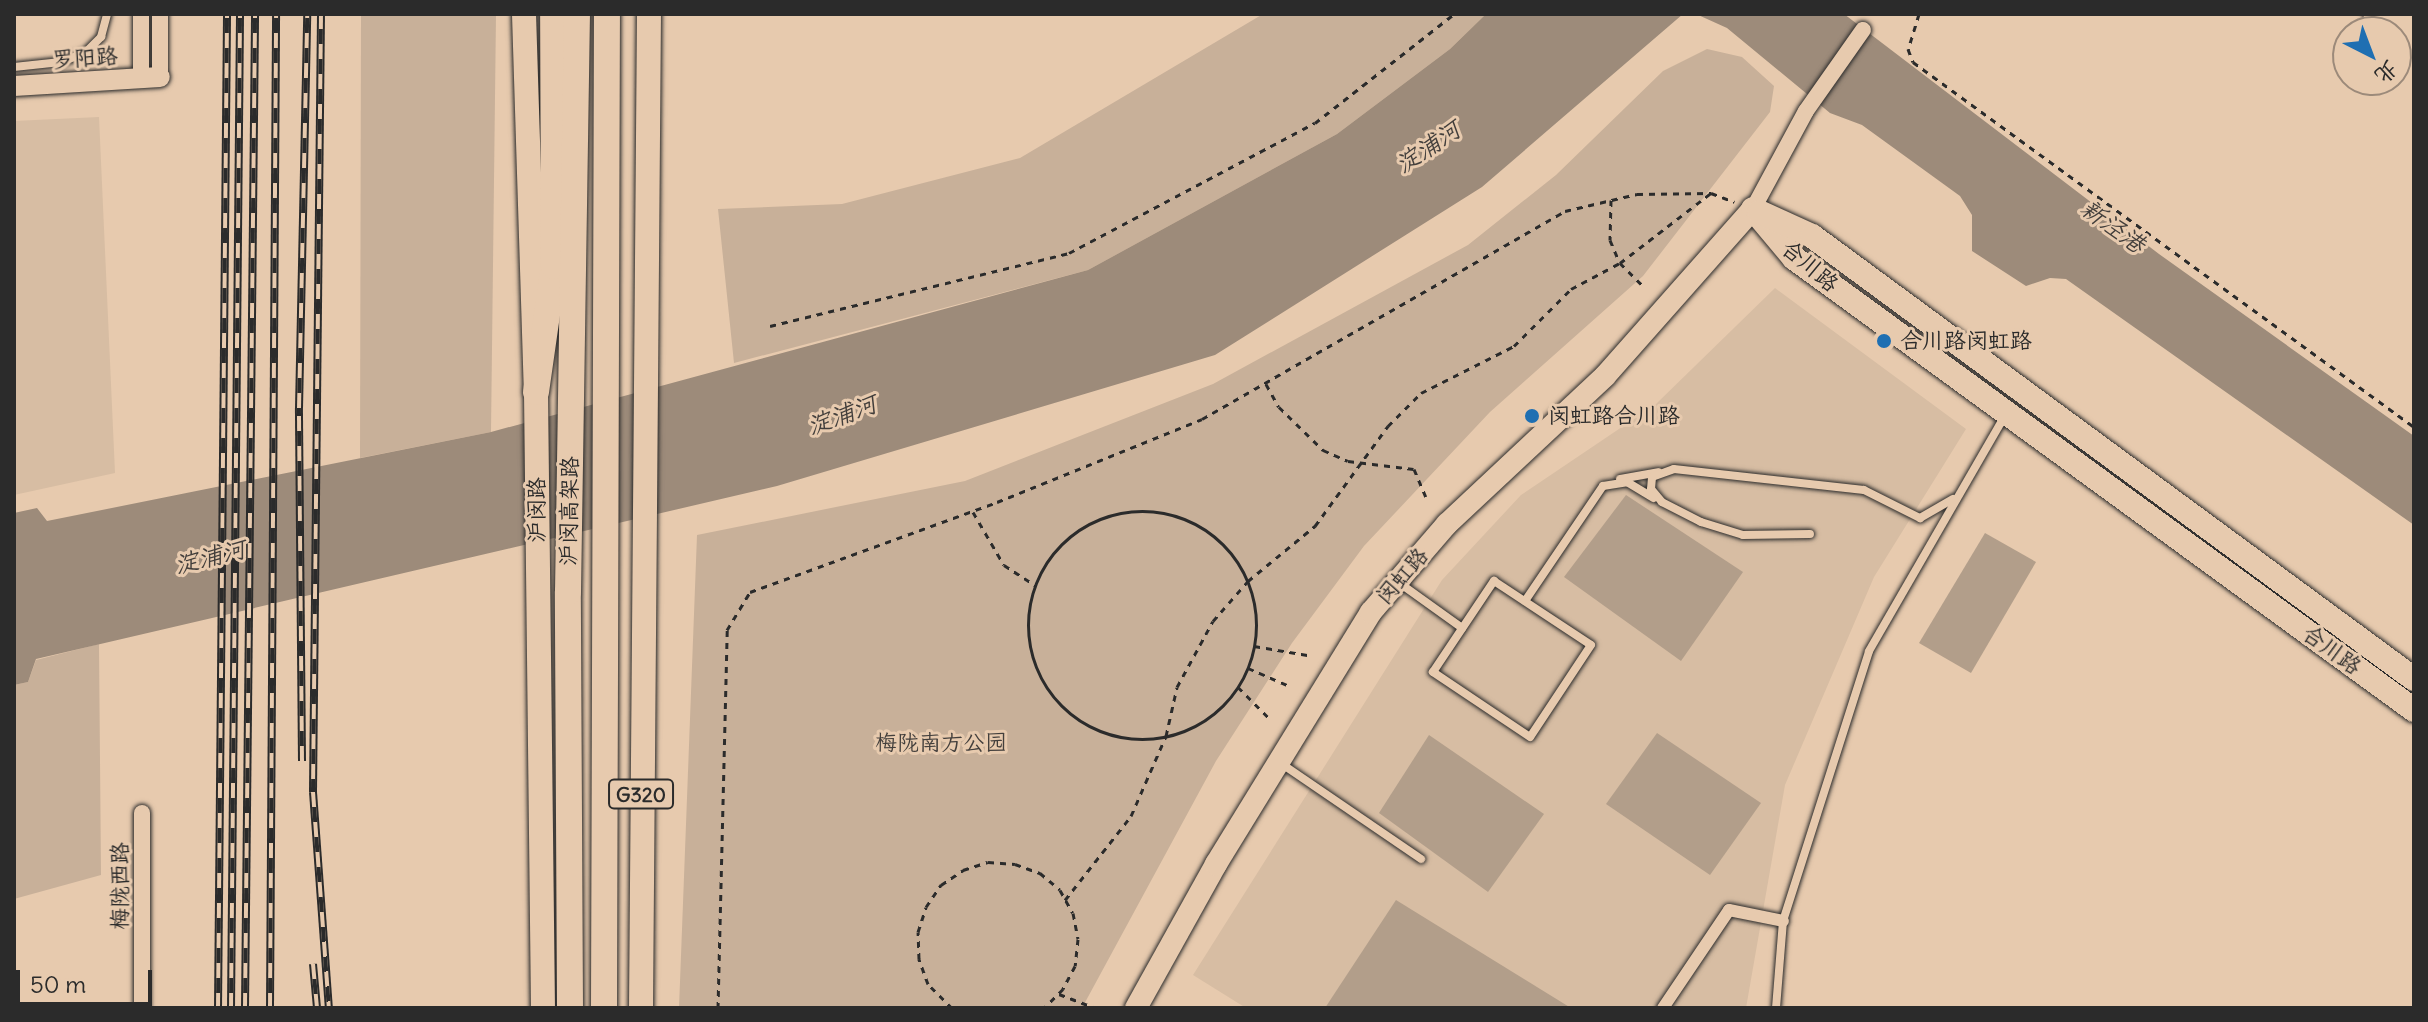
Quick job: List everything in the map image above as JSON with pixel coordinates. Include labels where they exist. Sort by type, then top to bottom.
[{"type":"highway","name":"沪闵路","points":[[536,392],[554,266],[553,14]]},
{"type":"highway","name":"沪闵高架路","points":[[570,1008],[568,592],[575,14]]},
{"type":"highway","name":"沪闵高架路","points":[[604,1008],[610,14]]},
{"type":"main road","points":[[524,14],[536,392]]},
{"type":"main road","name":"G320","points":[[641,1008],[642,581],[651,14]]},
{"type":"main road","name":"合川路","points":[[1753,209],[1794,258],[2414,710]]},
{"type":"main road","name":"合川路","points":[[1753,209],[1812,236],[2414,679]]},
{"type":"main road","name":"闵虹路","points":[[1136,1008],[1278,762],[1371,612],[1447,524],[1605,376],[1753,209]]},
{"type":"main road","name":"沪闵路","points":[[536,392],[543,1008]]},
{"type":"street","points":[[141,14],[150,78]]},
{"type":"street","points":[[150,78],[160,14]]},
{"type":"street","points":[[1753,209],[1806,111],[1863,30]]},
{"type":"street","name":"罗阳路","points":[[14,86],[150,78]]},
{"type":"street","name":"梅陇西路","points":[[142,813],[142,1008]]},
{"type":"street","points":[[1663,1008],[1729,910],[1783,921]]},
{"type":"lane","points":[[14,67],[61,62],[85,53],[101,37],[107,14]]},
{"type":"lane","points":[[1776,1008],[1783,921],[1869,651],[2006,413]]},
{"type":"lane","points":[[1525,601],[1591,501],[1615,480],[1664,471],[1864,490],[1920,518],[1936,513],[1960,493]]},
{"type":"lane","points":[[1662,502],[1651,489],[1652,477],[1664,471]]},
{"type":"lane","points":[[1615,480],[1701,522],[1743,535],[1810,534]]},
{"type":"lane","points":[[1494,581],[1591,645],[1530,737],[1433,672],[1462,628],[1494,581]]},
{"type":"lane","points":[[1397,582],[1462,628]]},
{"type":"lane","points":[[1278,762],[1421,859]]},
{"type":"path","points":[[770,326],[1069,253],[1315,123],[1454,14]]},
{"type":"path","points":[[1919,14],[1908,49],[1913,62],[2414,427]]},
{"type":"path","points":[[718,1008],[727,630],[750,592],[973,510],[1202,419],[1565,211],[1637,194],[1711,193],[1753,209]]},
{"type":"path","points":[[1065,900],[1131,816],[1166,736],[1177,687],[1213,621],[1248,581],[1315,526],[1388,426],[1421,393],[1514,346],[1571,289],[1620,263],[1711,193]]},
{"type":"path","points":[[1611,200],[1610,240],[1620,263],[1642,285]]},
{"type":"path","points":[[1265,383],[1302,433],[1323,450],[1361,464],[1414,469],[1426,497]]},
{"type":"path","points":[[973,510],[1004,565],[1036,586]]},
{"type":"path","points":[[1148,511],[1208,532],[1224,546],[1248,581],[1257,625],[1248,668],[1238,687],[1207,719],[1166,736],[1145,739],[1103,732],[1051,694],[1029,635],[1036,586],[1053,554],[1086,526],[1148,511]]},
{"type":"path","points":[[1254,646],[1307,655]]},
{"type":"path","points":[[1248,668],[1287,685]]},
{"type":"path","points":[[1238,687],[1268,717]]},
{"type":"path","points":[[952,1008],[928,984],[919,959],[918,932],[926,907],[941,885],[963,870],[988,862],[1015,864],[1040,873],[1065,900],[1078,939],[1075,966],[1059,994],[1044,1008]]},
{"type":"path","points":[[1059,994],[1095,1008]]},
{"type":"shaded area","points":[[99,117],[115,473],[14,495],[14,121]]},
{"type":"shaded area","points":[[1775,288],[1966,429],[1874,577],[1785,785],[1746,1008],[1246,1008],[1193,975],[1442,580],[1521,495],[1656,404]]},
{"type":"green space","points":[[361,14],[496,14],[491,432],[360,458]]},
{"type":"green space","points":[[1263,14],[1486,14],[1450,49],[1337,134],[1088,270],[734,363],[718,209],[842,204],[1020,158]]},
{"type":"green space","name":"梅陇南方公园","points":[[1707,49],[1742,57],[1774,86],[1770,112],[1643,276],[1490,412],[1364,546],[1292,643],[1216,761],[1082,1008],[679,1008],[697,535],[965,481],[1213,384],[1468,245],[1556,175],[1663,71]]},
{"type":"green space","points":[[99,644],[101,875],[14,899],[14,685],[28,682],[36,660]]},
{"type":"water","name":"淀浦河","points":[[1486,14],[1683,14],[1482,187],[1215,355],[777,486],[36,659],[28,682],[14,685],[14,513],[37,508],[47,521],[491,432],[1088,270],[1337,134],[1450,49]]},
{"type":"water","name":"新泾港","points":[[1696,14],[1844,14],[2159,254],[2414,436],[2414,525],[2066,279],[2050,278],[2026,286],[1972,251],[1972,215],[1960,196],[1862,125],[1830,113],[1727,28]]},
{"type":"building","points":[[1626,495],[1743,572],[1681,661],[1564,577]]},
{"type":"building","points":[[1985,533],[2036,562],[1971,673],[1919,643]]},
{"type":"building","points":[[1657,733],[1761,803],[1710,875],[1606,804]]},
{"type":"building","points":[[1429,735],[1544,814],[1488,892],[1379,813]]},
{"type":"building","points":[[1396,900],[1571,1008],[1325,1008]]},
{"type":"railway","points":[[218,1008],[227,14]]},
{"type":"railway","points":[[231,1008],[240,14]]},
{"type":"railway","points":[[245,1008],[255,14]]},
{"type":"railway","points":[[270,1008],[276,14]]},
{"type":"railway","points":[[302,761],[299,408],[307,14]]},
{"type":"railway","points":[[321,14],[313,792],[329,1008]]},
{"type":"railway","points":[[313,964],[317,1008]]},
{"type":"place","name":"合川路闵虹路","points":[[1884,341]]},
{"type":"place","name":"闵虹路合川路","points":[[1532,416]]}]
